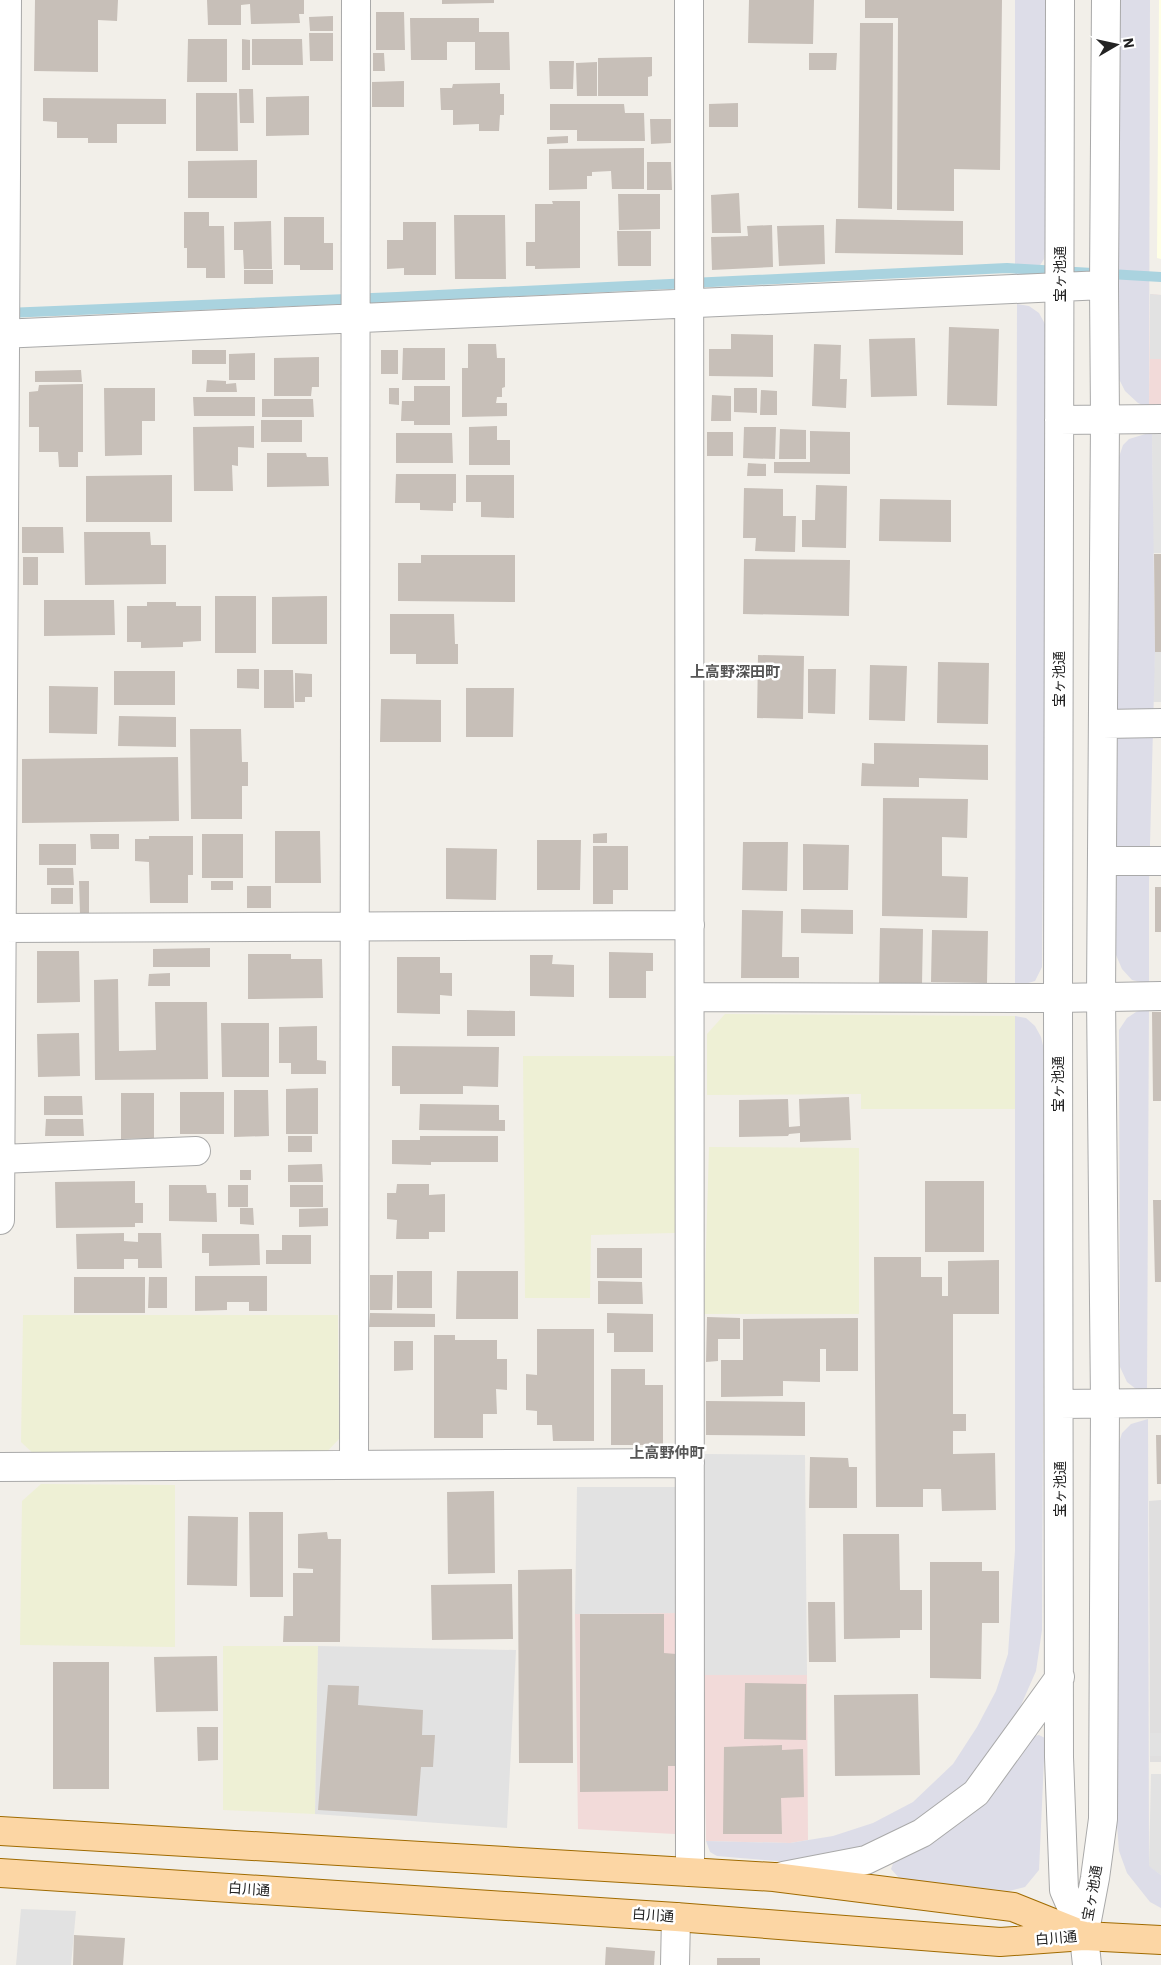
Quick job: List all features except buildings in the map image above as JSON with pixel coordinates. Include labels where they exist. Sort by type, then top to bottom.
[{"type":"main road","name":"白川通","points":[[0,1831],[774,1878],[1013,1907],[1084,1936]]},
{"type":"main road","name":"白川通","points":[[0,1873],[676,1917],[1000,1942],[1084,1936]]},
{"type":"main road","points":[[1084,1936],[1161,1940]]},
{"type":"street","points":[[0,1220],[3,334],[7,0]]},
{"type":"street","points":[[354,1465],[356,0]]},
{"type":"street","points":[[690,0],[690,1872]]},
{"type":"street","name":"宝ヶ池通","points":[[1060,0],[1059,1757],[1064,1890],[1084,1936]]},
{"type":"street","name":"宝ヶ池通","points":[[1084,1936],[1095,1878],[1103,1819],[1105,1404],[1101,996],[1106,420],[1104,285],[1106,0]]},
{"type":"street","points":[[3,334],[1104,285]]},
{"type":"street","points":[[1059,420],[1161,419]]},
{"type":"street","points":[[1103,724],[1161,723]]},
{"type":"street","points":[[1102,860],[1161,860]]},
{"type":"street","points":[[1,928],[690,925]]},
{"type":"street","points":[[690,997],[1058,998],[1161,996]]},
{"type":"street","points":[[0,1159],[196,1152]]},
{"type":"street","points":[[1060,1404],[1161,1403]]},
{"type":"street","points":[[0,1467],[690,1463]]},
{"type":"street","points":[[774,1878],[866,1860],[922,1833],[976,1793],[1060,1677]]},
{"type":"street","points":[[675,1965],[676,1917]]},
{"type":"street","points":[[1084,1936],[1087,1965]]},
{"type":"shaded area","points":[[1015,0],[1047,0],[1045,250],[1044,259],[1039,267],[1031,274],[1022,278],[1015,278]]},
{"type":"shaded area","points":[[1118,0],[1150,0],[1149,408],[1138,403],[1125,391],[1119,379]]},
{"type":"shaded area","points":[[1159,0],[1161,0],[1161,259],[1157,258]]},
{"type":"shaded area","points":[[1150,294],[1161,295],[1161,407],[1149,408]]},
{"type":"shaded area","points":[[1150,294],[1161,295],[1161,359],[1150,359]]},
{"type":"shaded area","points":[[1017,304],[1029,306],[1039,313],[1045,324],[1048,342],[1042,967],[1035,981],[1015,987]]},
{"type":"shaded area","points":[[1152,432],[1161,432],[1161,553],[1153,553]]},
{"type":"shaded area","points":[[1152,432],[1155,652],[1149,883],[1149,984],[1132,980],[1122,969],[1116,955],[1119,457],[1123,445],[1129,439]]},
{"type":"shaded area","points":[[1155,652],[1161,652],[1161,702],[1152,702]]},
{"type":"shaded area","points":[[1149,1007],[1147,1391],[1136,1389],[1127,1382],[1120,1367],[1119,1030],[1127,1018]]},
{"type":"shaded area","points":[[725,1014],[1015,1016],[1015,1109],[861,1109],[861,1094],[707,1095],[707,1034]]},
{"type":"shaded area","points":[[1015,1016],[1026,1018],[1035,1026],[1041,1037],[1045,1054],[1042,1630],[1036,1671],[1011,1728],[958,1795],[917,1825],[851,1854],[788,1862],[717,1856],[710,1852],[706,1841],[790,1843],[833,1836],[873,1823],[913,1802],[953,1764],[977,1727],[996,1691],[1008,1654],[1015,1551]]},
{"type":"shaded area","points":[[523,1056],[675,1056],[675,1233],[591,1235],[590,1298],[525,1298]]},
{"type":"shaded area","points":[[709,1147],[859,1148],[859,1314],[704,1314]]},
{"type":"shaded area","points":[[23,1315],[338,1315],[339,1439],[324,1455],[37,1457],[21,1442]]},
{"type":"shaded area","points":[[1148,1419],[1149,1866],[1161,1875],[1161,1908],[1150,1902],[1127,1873],[1119,1851],[1117,1825],[1118,1446],[1122,1433],[1131,1424]]},
{"type":"shaded area","points":[[704,1454],[805,1455],[807,1675],[703,1675]]},
{"type":"shaded area","points":[[41,1484],[175,1485],[175,1647],[20,1645],[22,1501]]},
{"type":"shaded area","points":[[577,1487],[678,1487],[678,1613],[575,1614]]},
{"type":"shaded area","points":[[1161,1500],[1161,1762],[1150,1762],[1149,1501]]},
{"type":"shaded area","points":[[678,1613],[675,1834],[578,1829],[575,1614]]},
{"type":"shaded area","points":[[223,1646],[318,1646],[315,1814],[223,1810]]},
{"type":"shaded area","points":[[318,1646],[516,1650],[507,1828],[315,1814]]},
{"type":"shaded area","points":[[703,1675],[807,1675],[808,1840],[790,1843],[706,1841]]},
{"type":"shaded area","points":[[1150,1733],[1161,1733],[1161,1756],[1150,1756]]},
{"type":"shaded area","points":[[1039,1735],[1045,1738],[1039,1870],[1025,1887],[1009,1891],[900,1879],[891,1869],[895,1858],[1030,1737]]},
{"type":"shaded area","points":[[1151,1774],[1161,1774],[1161,1875],[1149,1867]]},
{"type":"shaded area","points":[[21,1909],[76,1911],[71,1965],[16,1965]]},
{"type":"waterway","points":[[6,313],[397,297],[1007,268],[1161,277]]},
{"type":"district","name":"上高野深田町","points":[[735,672]]},
{"type":"district","name":"上高野仲町","points":[[667,1453]]}]
